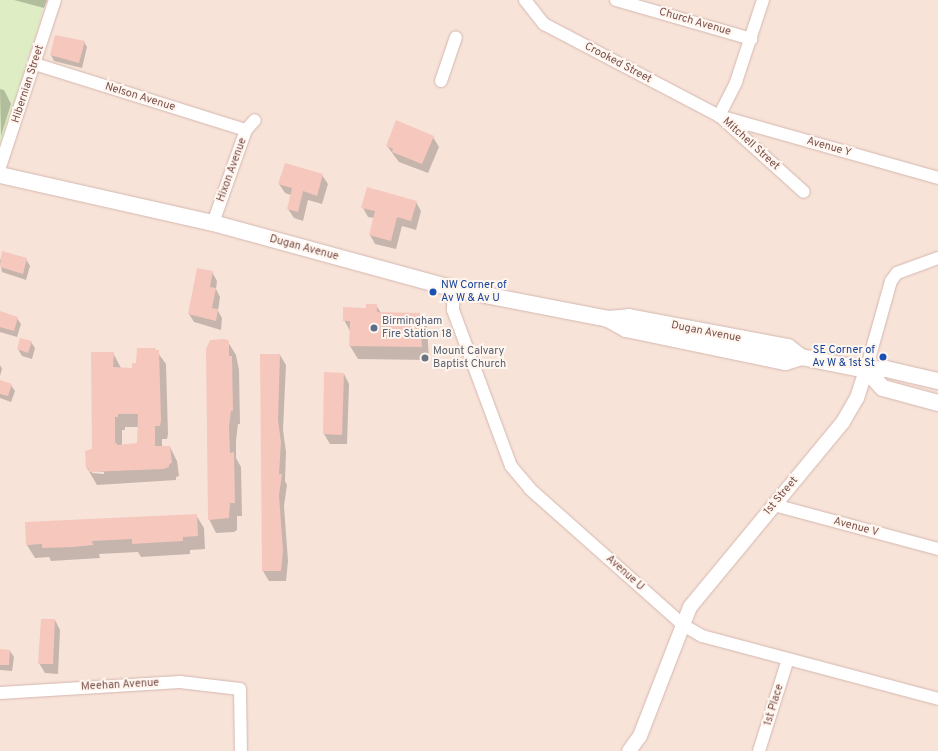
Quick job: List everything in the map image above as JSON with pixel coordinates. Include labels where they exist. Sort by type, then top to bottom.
[{"type":"main road","name":"Dugan Avenue","points":[[0,175],[213,223],[454,289],[608,319],[626,329],[786,362],[801,357],[866,370],[886,369],[938,382]]},
{"type":"main road","points":[[866,370],[883,388],[938,402]]},
{"type":"street","name":"Hibernian Street","points":[[0,167],[55,0]]},
{"type":"street","name":"Crooked Street","points":[[525,0],[544,24],[719,116]]},
{"type":"street","name":"Church Avenue","points":[[616,0],[751,39]]},
{"type":"street","name":"Mitchell Street","points":[[764,0],[736,82],[719,116],[804,192]]},
{"type":"street","points":[[441,81],[456,37]]},
{"type":"street","name":"Nelson Avenue","points":[[35,64],[246,130]]},
{"type":"street","name":"Avenue Y","points":[[719,116],[938,178]]},
{"type":"street","name":"Hixon Avenue","points":[[213,223],[246,130],[255,120]]},
{"type":"street","name":"1st Street","points":[[629,751],[640,736],[690,607],[843,422],[857,398],[891,281],[897,273],[938,258]]},
{"type":"street","name":"Avenue U","points":[[454,289],[453,310],[511,466],[530,489],[683,625],[702,636],[938,699]]},
{"type":"street","name":"Avenue V","points":[[774,505],[938,549]]},
{"type":"street","name":"1st Place","points":[[759,751],[788,659]]},
{"type":"street","name":"Meehan Avenue","points":[[0,693],[180,682],[240,690],[241,751]]},
{"type":"shaded area","points":[[0,0],[938,0],[938,751],[0,751]]},
{"type":"green space","points":[[0,0],[46,0],[0,149]]},
{"type":"building","points":[[55,35],[85,41],[79,63],[50,55]]},
{"type":"building","points":[[396,120],[434,136],[422,164],[392,152],[393,149],[386,146]]},
{"type":"building","points":[[285,163],[323,174],[317,196],[303,191],[298,212],[287,209],[292,188],[278,184]]},
{"type":"building","points":[[367,187],[417,201],[411,221],[397,217],[391,241],[369,235],[375,211],[361,208]]},
{"type":"building","points":[[2,251],[27,258],[23,274],[0,267]]},
{"type":"building","points":[[197,268],[213,271],[210,287],[216,288],[212,308],[218,309],[216,321],[188,314]]},
{"type":"building","points":[[366,304],[377,304],[377,312],[420,313],[422,347],[349,346],[350,321],[343,321],[343,307],[366,308]]},
{"type":"building","points":[[0,311],[18,317],[14,331],[0,327]]},
{"type":"building","points":[[20,338],[32,341],[28,353],[17,349]]},
{"type":"building","points":[[225,339],[229,341],[229,356],[232,356],[233,411],[231,411],[229,427],[230,453],[234,452],[235,503],[230,503],[229,518],[208,520],[206,349],[210,340]]},
{"type":"building","points":[[137,348],[155,348],[155,350],[159,350],[161,420],[160,426],[155,426],[155,446],[170,446],[172,463],[169,464],[169,467],[163,469],[89,472],[88,468],[86,468],[85,451],[92,449],[91,352],[114,352],[113,367],[132,368],[132,363],[136,363]],"holes":[[[118,414],[138,414],[137,443],[118,445],[115,442],[115,417],[118,417]]]},
{"type":"building","points":[[260,354],[280,354],[278,420],[281,442],[279,474],[282,474],[279,495],[283,551],[281,571],[262,571]]},
{"type":"building","points":[[324,372],[344,373],[342,435],[323,434]]},
{"type":"building","points":[[0,380],[12,384],[8,396],[0,394]]},
{"type":"building","points":[[197,514],[198,536],[183,537],[183,541],[132,544],[132,539],[92,541],[93,545],[73,547],[42,548],[42,544],[26,545],[25,522]]},
{"type":"building","points":[[41,619],[55,619],[53,664],[38,664]]},
{"type":"building","points":[[0,649],[10,650],[9,665],[0,665]]},
{"type":"place","name":"NW Corner of Av W & Av U","points":[[433,292]]},
{"type":"place","name":"Birmingham Fire Station 18","points":[[374,328]]},
{"type":"place","name":"SE Corner of Av W & 1st St","points":[[883,357]]},
{"type":"place","name":"Mount Calvary Baptist Church","points":[[425,358]]}]
